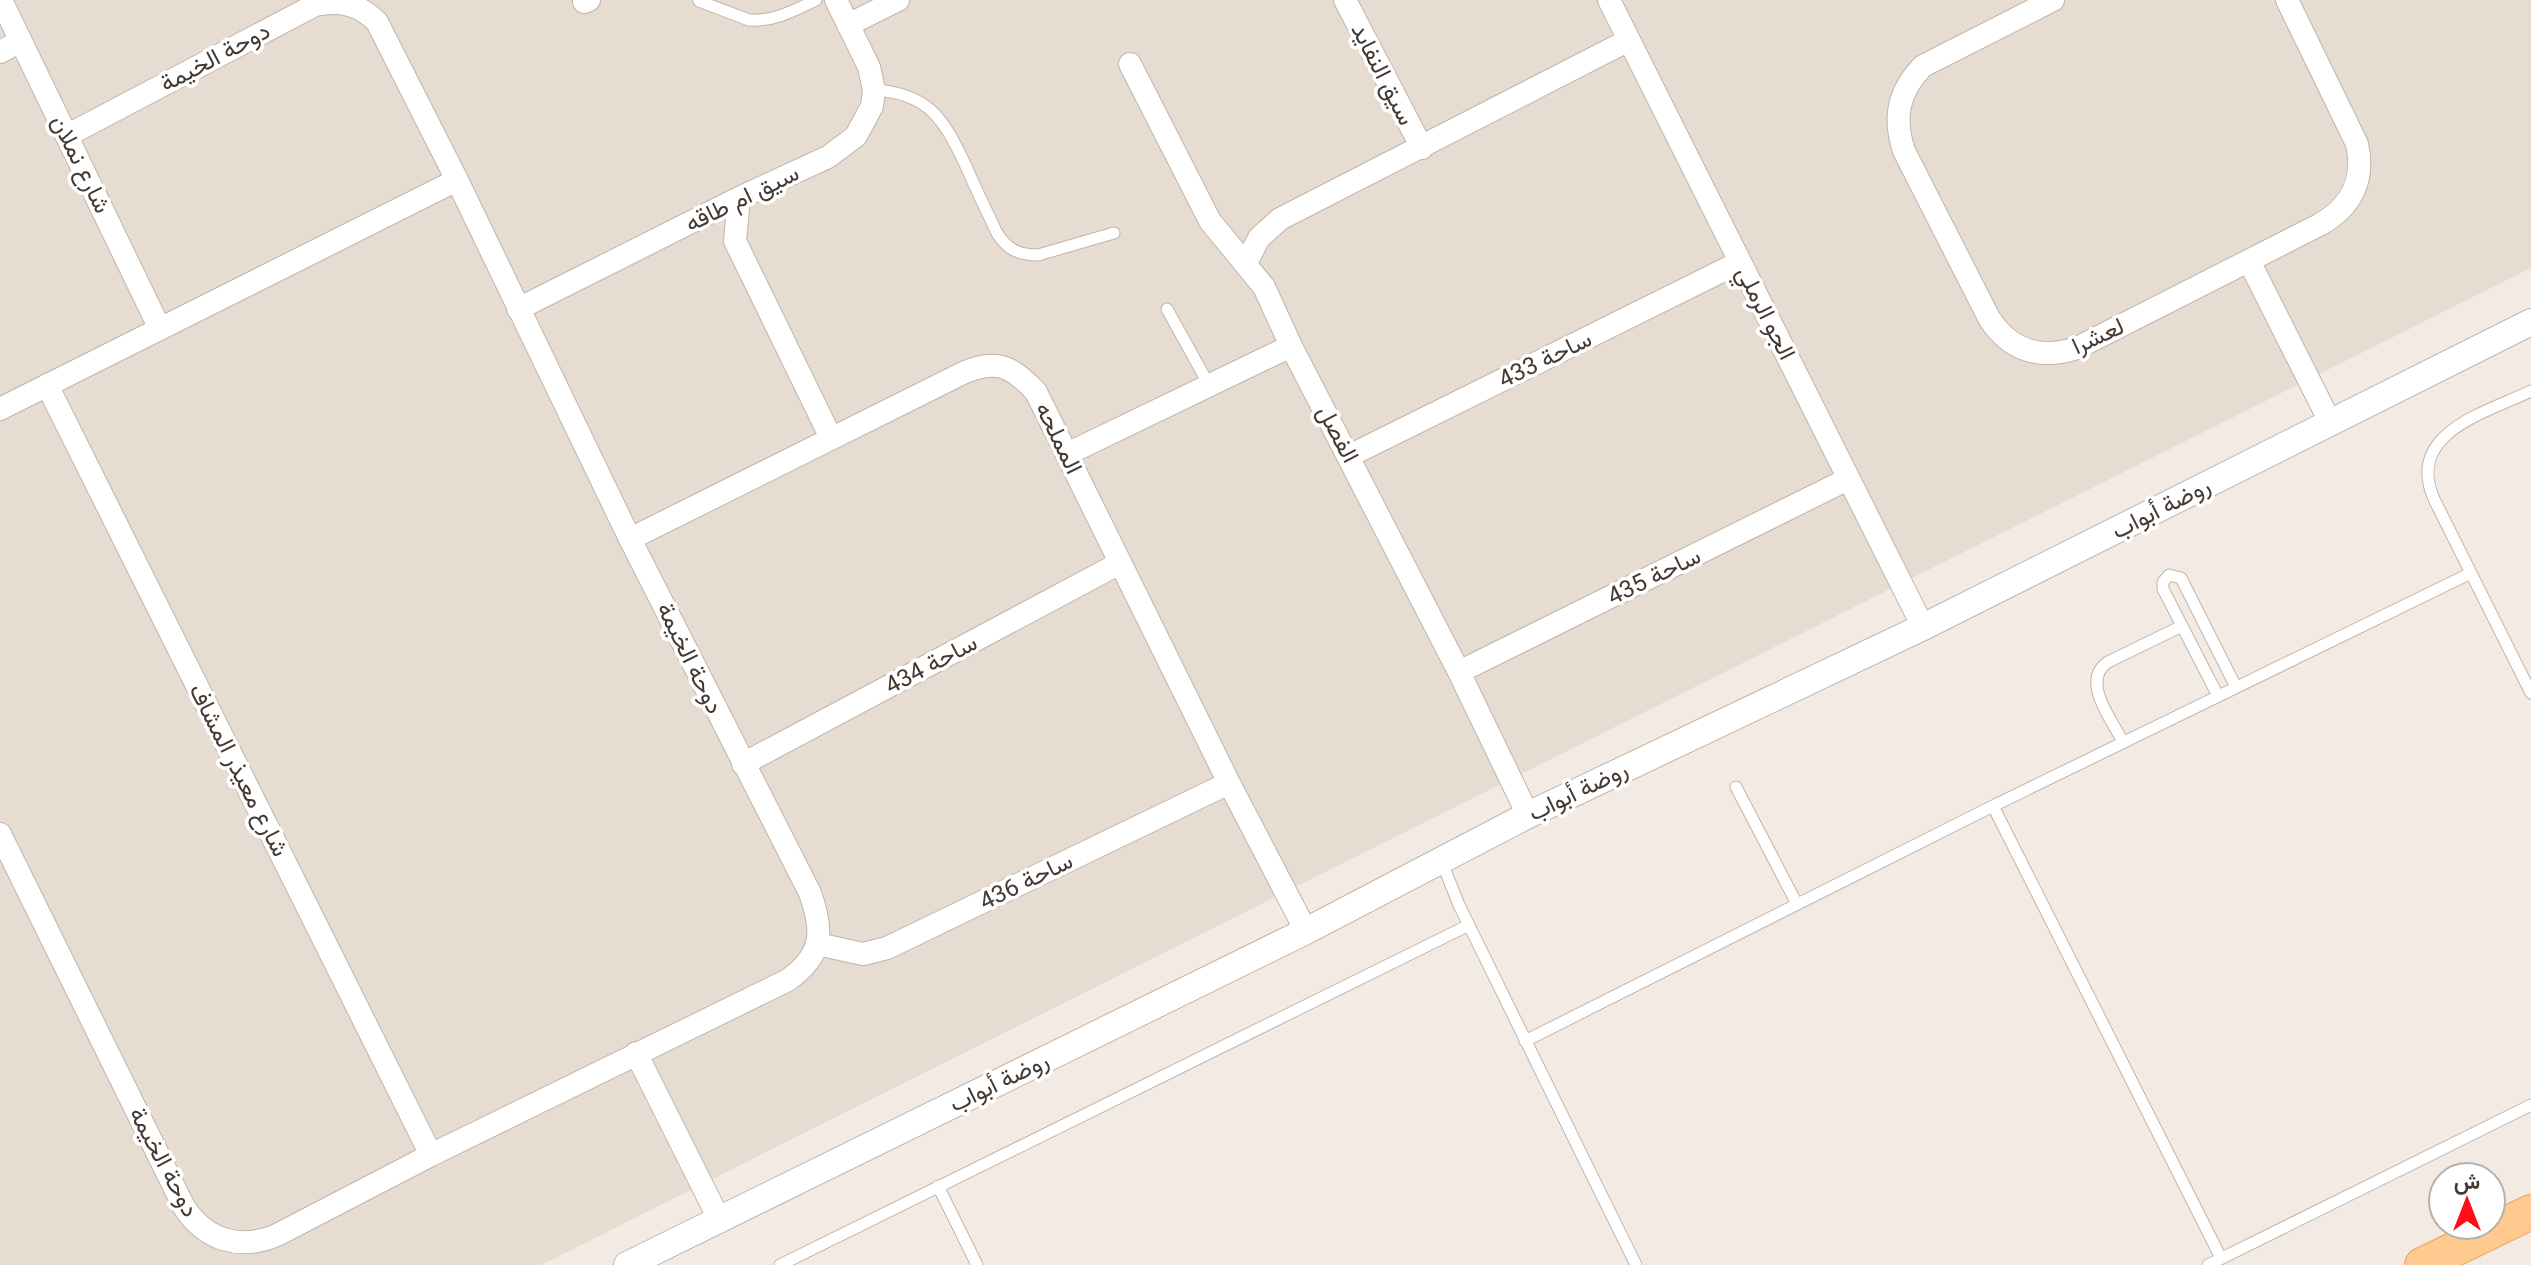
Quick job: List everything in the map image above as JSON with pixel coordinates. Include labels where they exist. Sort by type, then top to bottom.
[{"type":"main road","points":[[2422,1265],[2531,1212]]},
{"type":"street","name":"شارع نملان","points":[[1,0],[160,329]]},
{"type":"street","points":[[836,0],[869,67],[874,90]]},
{"type":"street","points":[[848,25],[898,0]]},
{"type":"street","name":"سيق النفايد","points":[[1345,0],[1422,148]]},
{"type":"street","name":"الجو الرملي","points":[[1609,0],[1923,627]]},
{"type":"street","name":"لعشرا","points":[[2053,0],[1923,66],[1906,88],[1897,114],[1898,133],[1904,151],[1989,318],[2011,344],[2043,354],[2077,348],[2334,217],[2350,199],[2360,176],[2361,160],[2357,144],[2287,0]]},
{"type":"street","name":"دوحة الخيمة","points":[[0,834],[184,1207],[198,1226],[230,1242],[266,1240],[431,1155],[788,980],[805,967],[817,944],[819,926],[810,893],[630,539],[457,180],[369,7],[344,3],[315,5],[68,135]]},
{"type":"street","points":[[1246,263],[1259,238],[1280,219],[1629,40]]},
{"type":"street","points":[[0,52],[21,41]]},
{"type":"street","name":"الفصل","points":[[1130,64],[1210,221],[1264,287],[1528,815]]},
{"type":"street","name":"سيق ام طاقه","points":[[518,309],[841,149],[856,136],[865,122],[872,106],[874,90]]},
{"type":"street","points":[[0,409],[457,180]]},
{"type":"street","points":[[739,198],[735,241],[831,438]]},
{"type":"street","points":[[692,221],[735,241]]},
{"type":"street","points":[[2249,261],[2330,422]]},
{"type":"street","name":"ساحة 433","points":[[1349,456],[1740,262]]},
{"type":"street","name":"روضة أبواب","points":[[627,1265],[1306,931],[1528,815],[1923,627],[2531,322]]},
{"type":"street","points":[[1067,454],[1291,346]]},
{"type":"street","name":"المملحه","points":[[630,539],[974,368],[1009,368],[1036,392],[1229,783],[1306,931]]},
{"type":"street","name":"شارع معيذر المشاف","points":[[47,385],[431,1155]]},
{"type":"street","name":"ساحة 435","points":[[1459,672],[1848,479]]},
{"type":"street","name":"ساحة 434","points":[[743,764],[1120,563]]},
{"type":"street","name":"ساحة 436","points":[[817,944],[849,953],[875,953],[1229,783]]},
{"type":"street","points":[[636,1053],[719,1219]]},
{"type":"lane","points":[[699,1],[758,21],[778,17],[816,0]]},
{"type":"lane","points":[[874,90],[897,91],[909,96],[941,119],[997,233],[1014,251],[1038,255],[1114,233]]},
{"type":"lane","points":[[1167,309],[1209,385]]},
{"type":"lane","points":[[2531,391],[2443,436],[2429,459],[2428,487],[2531,693]]},
{"type":"lane","points":[[1525,1041],[1993,806],[2471,573]]},
{"type":"lane","points":[[2218,696],[2163,589],[2163,582],[2169,575],[2181,578],[2236,687]]},
{"type":"lane","points":[[2123,742],[2096,687],[2099,670],[2108,662],[2182,626]]},
{"type":"lane","points":[[1736,787],[1797,904]]},
{"type":"lane","points":[[1993,806],[2221,1258]]},
{"type":"lane","points":[[1441,860],[1469,925],[1636,1265]]},
{"type":"lane","points":[[780,1265],[1469,925]]},
{"type":"lane","points":[[2208,1265],[2531,1105]]},
{"type":"lane","points":[[938,1186],[977,1265]]},
{"type":"shaded area","points":[[0,0],[2531,0],[2531,268],[541,1265],[0,1265]]}]
